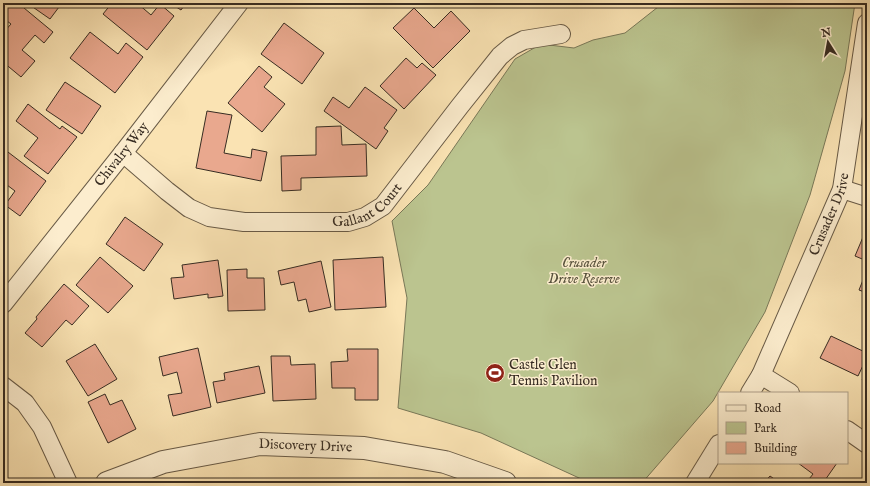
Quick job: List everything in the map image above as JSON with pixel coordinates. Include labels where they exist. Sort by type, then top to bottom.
[{"type":"street","name":"Chivalry Way","points":[[3,304],[123,154],[239,3]]},
{"type":"street","name":"Crusader Drive","points":[[751,392],[761,375],[842,189],[867,23]]},
{"type":"street","name":"Gallant Court","points":[[123,154],[189,208],[209,217],[244,222],[348,222],[365,217],[383,206],[500,56],[512,46],[524,40],[561,34]]},
{"type":"street","points":[[842,189],[867,196]]},
{"type":"street","points":[[761,375],[788,392]]},
{"type":"street","points":[[3,386],[25,403],[42,427],[68,483]]},
{"type":"street","points":[[848,431],[867,444]]},
{"type":"street","name":"Discovery Drive","points":[[106,483],[163,462],[260,444],[364,448],[445,462],[504,483]]},
{"type":"street","points":[[695,483],[718,446]]},
{"type":"green space","name":"Crusader Drive Reserve","points":[[663,3],[855,3],[845,71],[810,195],[765,312],[713,401],[642,483],[590,483],[481,433],[398,408],[407,298],[392,221],[428,185],[515,59],[541,44],[574,48],[593,40],[625,33]]},
{"type":"building","points":[[10,3],[18,3],[53,32],[44,43],[35,35],[22,50],[35,61],[21,77],[3,62],[3,33],[11,24],[3,18],[3,11]]},
{"type":"building","points":[[27,3],[62,3],[50,19]]},
{"type":"building","points":[[112,3],[137,3],[151,15],[160,4],[174,16],[147,50],[103,14]]},
{"type":"building","points":[[170,3],[186,3],[181,10]]},
{"type":"building","points":[[462,3],[470,3],[466,7]]},
{"type":"building","points":[[414,8],[434,28],[451,11],[470,31],[433,68],[393,28]]},
{"type":"building","points":[[284,23],[324,53],[302,84],[261,54]]},
{"type":"building","points":[[90,32],[118,54],[126,43],[143,57],[115,93],[70,58]]},
{"type":"building","points":[[406,58],[417,68],[422,63],[436,75],[404,109],[380,86]]},
{"type":"building","points":[[259,66],[272,77],[264,87],[285,104],[262,132],[228,103]]},
{"type":"building","points":[[65,82],[101,106],[82,134],[46,110]]},
{"type":"building","points":[[365,87],[397,110],[384,128],[388,131],[376,149],[324,111],[333,97],[349,108]]},
{"type":"building","points":[[28,104],[60,129],[62,126],[77,137],[48,174],[24,156],[38,138],[16,121]]},
{"type":"building","points":[[207,111],[232,115],[224,153],[251,158],[252,149],[267,152],[261,181],[196,168]]},
{"type":"building","points":[[341,126],[342,145],[366,144],[367,176],[301,178],[301,190],[282,191],[281,156],[316,155],[316,127]]},
{"type":"building","points":[[4,149],[46,181],[20,216],[5,205],[15,191],[3,182]]},
{"type":"building","points":[[125,217],[163,244],[144,271],[106,244]]},
{"type":"building","points":[[863,237],[867,239],[867,261],[855,256]]},
{"type":"building","points":[[100,257],[133,286],[108,313],[76,285]]},
{"type":"building","points":[[383,257],[386,307],[335,310],[333,260]]},
{"type":"building","points":[[218,260],[223,296],[208,298],[208,294],[174,299],[171,278],[184,277],[182,265]]},
{"type":"building","points":[[321,261],[331,307],[309,312],[306,299],[298,301],[294,282],[281,285],[278,271]]},
{"type":"building","points":[[247,269],[247,278],[264,278],[265,310],[228,311],[227,270]]},
{"type":"building","points":[[867,270],[867,293],[859,290]]},
{"type":"building","points":[[64,284],[89,306],[72,325],[66,320],[42,347],[25,333],[37,319],[36,317]]},
{"type":"building","points":[[831,336],[867,353],[867,357],[858,376],[820,358]]},
{"type":"building","points":[[95,344],[117,379],[88,396],[66,361]]},
{"type":"building","points":[[198,348],[211,407],[173,416],[168,395],[182,393],[177,372],[163,376],[159,357]]},
{"type":"building","points":[[347,349],[378,349],[378,400],[355,400],[355,388],[332,388],[331,362],[348,361]]},
{"type":"building","points":[[271,356],[290,356],[291,365],[315,364],[316,399],[273,401]]},
{"type":"building","points":[[259,366],[265,393],[217,403],[213,382],[225,380],[224,373]]},
{"type":"building","points":[[867,373],[867,383],[862,380]]},
{"type":"building","points":[[105,394],[110,405],[122,400],[136,429],[108,443],[88,402]]},
{"type":"building","points":[[799,464],[836,464],[823,483],[806,483],[813,474]]},
{"type":"building","points":[[770,476],[780,483],[764,483]]},
{"type":"place","name":"Castle Glen Tennis Pavilion","points":[[495,373]]}]
